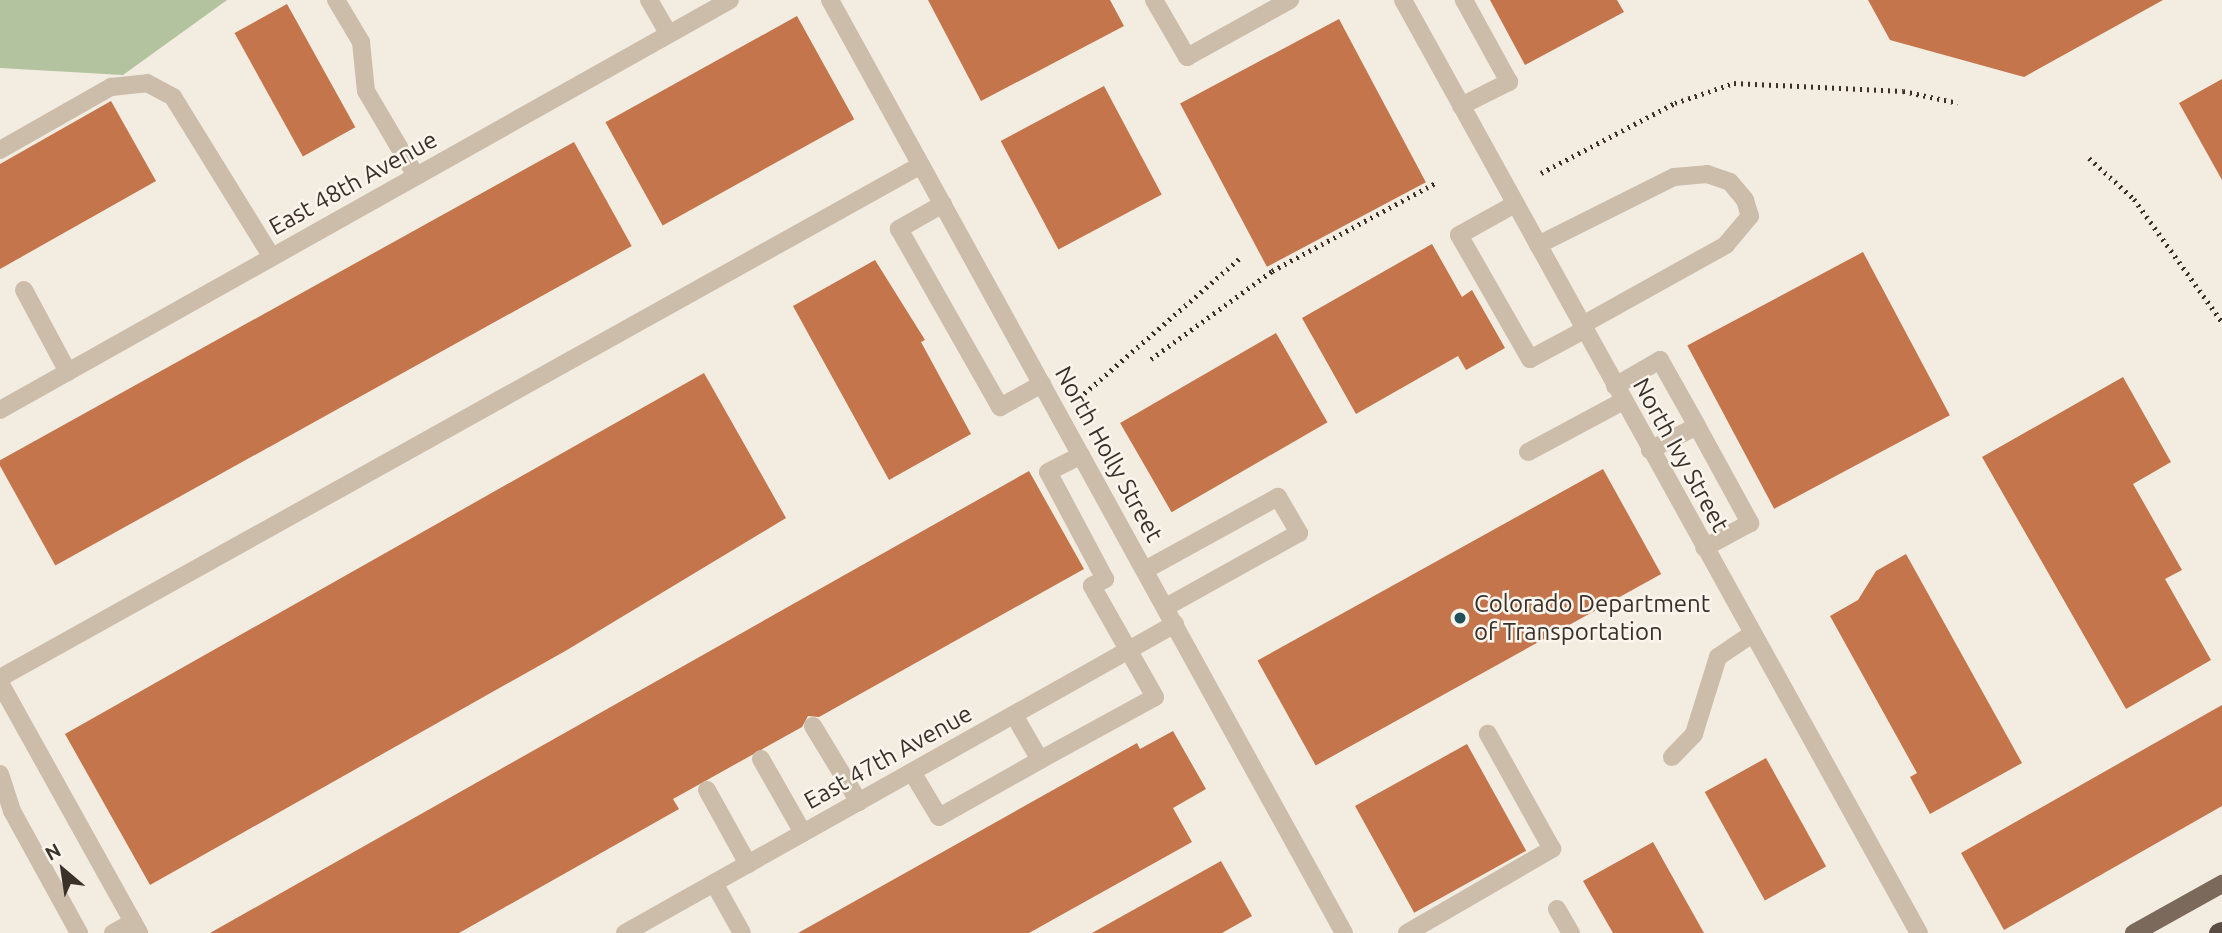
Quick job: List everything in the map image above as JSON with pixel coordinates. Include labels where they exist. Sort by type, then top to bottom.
[{"type":"main road","points":[[2134,933],[2222,884]]},
{"type":"street","points":[[336,0],[361,42],[366,91],[416,176]]},
{"type":"street","points":[[649,0],[669,34]]},
{"type":"street","name":"East 48th Avenue","points":[[0,410],[730,0]]},
{"type":"street","name":"North Holly Street","points":[[830,0],[1344,933]]},
{"type":"street","points":[[1154,0],[1187,57],[1290,0]]},
{"type":"street","points":[[1461,106],[1509,82],[1464,0]]},
{"type":"street","name":"North Ivy Street","points":[[1409,2],[1461,106],[1919,933]]},
{"type":"street","points":[[0,150],[111,87],[148,83],[173,97],[272,257]]},
{"type":"street","points":[[113,933],[136,927],[0,680],[921,165]]},
{"type":"street","points":[[1515,204],[1459,235],[1530,359],[1726,246],[1750,216],[1730,182],[1707,174],[1674,177],[1538,245]]},
{"type":"street","points":[[943,204],[899,229],[1000,407],[1042,384]]},
{"type":"street","points":[[24,290],[68,372]]},
{"type":"street","points":[[1528,452],[1619,393],[1660,360],[1750,523],[1704,548]]},
{"type":"street","points":[[1650,450],[1697,426]]},
{"type":"street","points":[[912,772],[939,817],[1155,696],[1092,586],[1105,579],[1048,472],[1081,455]]},
{"type":"street","points":[[1145,570],[1278,497],[1299,533],[1166,607]]},
{"type":"street","name":"East 47th Avenue","points":[[625,933],[1175,624]]},
{"type":"street","points":[[1672,757],[1694,734],[1718,657],[1752,634]]},
{"type":"street","points":[[1014,715],[1040,760]]},
{"type":"street","points":[[813,726],[859,802]]},
{"type":"street","points":[[1407,933],[1552,849],[1488,734]]},
{"type":"street","points":[[761,759],[803,833]]},
{"type":"street","points":[[0,774],[12,811],[79,933]]},
{"type":"street","points":[[707,790],[748,864]]},
{"type":"street","points":[[714,883],[742,933]]},
{"type":"street","points":[[1557,909],[1571,933]]},
{"type":"green space","points":[[0,0],[227,0],[123,75],[0,68]]},
{"type":"building","points":[[928,0],[1110,0],[1124,26],[981,101]]},
{"type":"building","points":[[1490,0],[1617,0],[1624,12],[1525,65]]},
{"type":"building","points":[[1868,0],[2163,0],[2024,77],[1890,40]]},
{"type":"building","points":[[287,4],[355,127],[303,156],[235,33]]},
{"type":"building","points":[[797,16],[854,119],[663,225],[605,122]]},
{"type":"building","points":[[1339,19],[1426,182],[1267,267],[1180,104]]},
{"type":"building","points":[[2222,79],[2222,180],[2179,103]]},
{"type":"building","points":[[1104,86],[1162,195],[1058,250],[1001,141]]},
{"type":"building","points":[[111,101],[156,181],[0,269],[0,164]]},
{"type":"building","points":[[574,142],[632,246],[55,566],[0,466],[0,460]]},
{"type":"building","points":[[1432,244],[1462,297],[1472,290],[1505,348],[1466,370],[1458,356],[1356,414],[1302,318]]},
{"type":"building","points":[[1863,252],[1950,415],[1774,509],[1687,345]]},
{"type":"building","points":[[875,260],[925,340],[921,342],[971,434],[889,480],[793,306]]},
{"type":"building","points":[[1276,333],[1328,422],[1172,512],[1120,423]]},
{"type":"building","points":[[704,373],[786,518],[567,650],[150,885],[65,734]]},
{"type":"building","points":[[2123,377],[2171,462],[2133,484],[2182,570],[2165,579],[2211,660],[2126,709],[1982,457]]},
{"type":"building","name":"Colorado Department of Transportation","points":[[1603,469],[1661,574],[1316,765],[1258,660]]},
{"type":"building","points":[[1029,471],[1084,569],[819,717],[808,716],[802,727],[673,799],[679,809],[459,933],[210,933]]},
{"type":"building","points":[[1906,554],[2022,763],[1930,814],[1910,777],[1917,773],[1830,616],[1858,600],[1876,571]]},
{"type":"building","points":[[2222,705],[2222,806],[2004,930],[1961,853]]},
{"type":"building","points":[[1173,731],[1206,789],[1173,808],[1192,842],[1029,933],[798,933],[1137,743],[1140,749]]},
{"type":"building","points":[[1467,744],[1526,851],[1414,913],[1355,806]]},
{"type":"building","points":[[1766,758],[1826,866],[1765,900],[1705,792]]},
{"type":"building","points":[[1653,842],[1704,933],[1613,933],[1583,881]]},
{"type":"building","points":[[1221,861],[1252,916],[1222,933],[1092,933]]},
{"type":"railway","points":[[1541,173],[1675,103],[1734,83],[1903,91],[1958,103]]},
{"type":"railway","points":[[2089,158],[2134,199],[2222,322]]},
{"type":"railway","points":[[1151,359],[1272,271],[1437,182]]},
{"type":"railway","points":[[1079,398],[1241,257]]},
{"type":"place","name":"Colorado Department of Transportation","points":[[1460,618]]}]
